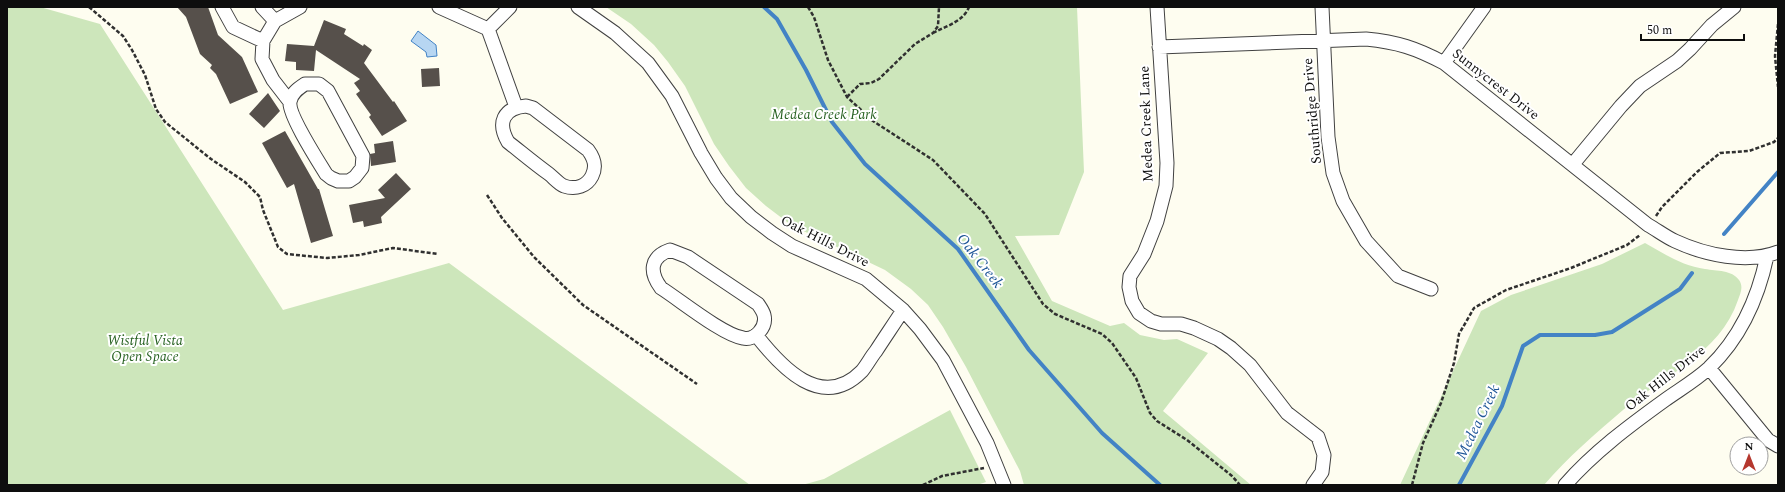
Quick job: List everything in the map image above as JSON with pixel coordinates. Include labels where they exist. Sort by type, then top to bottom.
[{"type":"street","points":[[222,7],[233,27],[263,41]]},
{"type":"street","points":[[262,7],[275,21]]},
{"type":"street","points":[[290,102],[296,89],[305,84],[319,84],[328,91],[363,156],[362,168],[356,177],[349,181],[338,181],[326,174],[292,114],[290,102],[273,80],[262,59],[263,41],[275,21],[300,7]]},
{"type":"street","points":[[439,7],[488,29],[516,107]]},
{"type":"street","points":[[488,29],[510,7]]},
{"type":"street","name":"Oak Hills Drive","points":[[578,7],[615,33],[648,63],[672,96],[701,153],[716,178],[731,198],[751,217],[792,246],[866,279],[903,310],[920,329],[942,360],[987,442],[1004,485]]},
{"type":"street","name":"Medea Creek Lane","points":[[1157,7],[1167,163],[1166,186],[1158,221],[1144,254],[1130,276],[1129,287],[1132,301],[1139,313],[1151,321],[1161,324],[1181,324],[1194,328],[1218,339],[1231,348],[1250,365],[1287,413],[1318,438],[1324,455],[1322,472],[1313,485]]},
{"type":"street","name":"Southridge Drive","points":[[1322,7],[1322,41],[1328,137],[1333,173],[1343,201],[1366,241],[1398,276],[1432,289]]},
{"type":"street","points":[[1444,63],[1484,7]]},
{"type":"street","points":[[1573,164],[1621,106],[1640,86],[1676,61],[1690,49],[1712,25],[1734,7]]},
{"type":"street","name":"Sunnycrest Drive","points":[[1159,47],[1366,39],[1393,42],[1423,51],[1444,63],[1648,225],[1674,241],[1695,249],[1730,256],[1772,254]]},
{"type":"street","points":[[526,106],[533,108],[588,150],[595,164],[594,172],[590,181],[584,186],[576,188],[564,186],[508,142],[502,133],[502,124],[506,114],[516,107],[526,106]]},
{"type":"street","points":[[670,250],[688,257],[758,304],[764,313],[765,320],[763,327],[756,336],[744,339],[726,332],[661,288],[655,280],[653,273],[657,258],[663,252],[670,250]]},
{"type":"street","name":"Oak Hills Drive","points":[[1565,485],[1612,439],[1709,368],[1734,339],[1750,312],[1772,254]]},
{"type":"street","points":[[756,336],[774,359],[799,380],[815,387],[835,387],[852,380],[863,370],[903,310]]},
{"type":"street","points":[[1709,368],[1768,440],[1778,446]]},
{"type":"path","points":[[89,7],[123,36],[145,75],[156,108],[165,122],[211,159],[245,182],[260,197],[263,210],[278,247],[287,254],[327,258],[360,255],[393,248],[438,254]]},
{"type":"path","points":[[808,7],[814,17],[828,60],[847,98],[873,121],[933,160],[985,214],[1043,304],[1055,314],[1102,334],[1112,343],[1136,378],[1150,413],[1156,421],[1187,440],[1232,476],[1240,485]]},
{"type":"path","points":[[933,33],[938,26],[939,7]]},
{"type":"path","points":[[847,98],[860,84],[872,83],[879,79],[916,44],[933,33],[957,21],[966,14],[969,7]]},
{"type":"path","points":[[1778,24],[1775,56],[1778,87]]},
{"type":"path","points":[[1657,214],[1696,172],[1720,152],[1749,151],[1774,142],[1778,138]]},
{"type":"path","points":[[487,195],[502,218],[534,257],[583,305],[697,384]]},
{"type":"path","points":[[1412,485],[1423,443],[1441,403],[1454,362],[1459,334],[1474,308],[1506,290],[1571,268],[1627,245],[1640,235]]},
{"type":"path","points":[[923,485],[942,476],[982,468],[998,468]]},
{"type":"green space","name":"Wistful Vista Open Space","points":[[7,7],[40,7],[100,24],[283,310],[449,263],[750,485],[7,485]]},
{"type":"green space","name":"Medea Creek Park","points":[[606,7],[1077,7],[1084,172],[1059,235],[1015,236],[1052,301],[1110,326],[1124,323],[1140,335],[1164,340],[1177,339],[1208,353],[1163,411],[1251,485],[1024,485],[1020,471],[966,367],[943,327],[928,305],[911,289],[885,270],[791,225],[766,206],[746,188],[714,144],[685,86],[668,62],[654,45],[631,24]]},
{"type":"green space","points":[[1645,243],[1674,259],[1689,265],[1732,274],[1739,280],[1741,293],[1730,319],[1704,350],[1623,410],[1592,436],[1544,485],[1400,485],[1481,311],[1511,295],[1602,264]]},
{"type":"green space","points":[[950,410],[986,482],[977,485],[802,485],[824,479]]},
{"type":"water","points":[[418,31],[436,45],[437,56],[427,57],[426,52],[411,41]]},
{"type":"building","points":[[177,7],[208,7],[218,35],[242,57],[258,92],[230,104],[216,74],[210,68],[212,65],[200,54],[186,17]]},
{"type":"building","points":[[324,20],[346,29],[344,34],[363,46],[364,44],[372,50],[364,63],[393,102],[394,101],[407,121],[382,136],[369,117],[371,115],[356,94],[360,91],[354,83],[360,79],[316,50],[314,71],[296,70],[296,62],[285,61],[287,44],[314,46]]},
{"type":"building","points":[[439,68],[440,86],[422,87],[421,69]]},
{"type":"building","points":[[268,93],[280,111],[264,128],[249,114]]},
{"type":"building","points":[[285,131],[319,189],[333,236],[311,243],[294,184],[287,188],[262,143]]},
{"type":"building","points":[[393,141],[396,162],[371,166],[370,154],[375,153],[374,144]]},
{"type":"building","points":[[396,173],[411,189],[381,217],[382,223],[364,227],[363,221],[353,223],[349,205],[385,198],[378,190]]},
{"type":"waterway","name":"Oak Creek","points":[[764,7],[777,19],[806,70],[832,122],[865,164],[958,249],[1029,350],[1102,433],[1160,485]]},
{"type":"waterway","name":"Medea Creek","points":[[1724,234],[1778,172]]},
{"type":"waterway","name":"Medea Creek","points":[[1459,485],[1502,406],[1523,346],[1540,335],[1595,335],[1612,332],[1680,289],[1692,273]]}]
